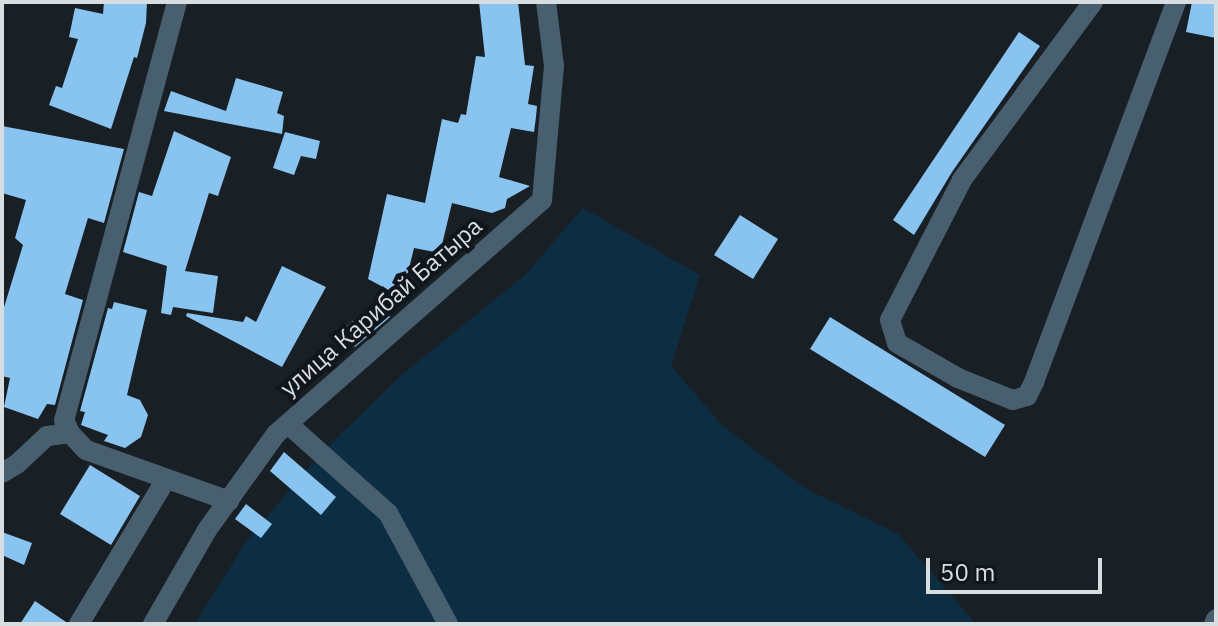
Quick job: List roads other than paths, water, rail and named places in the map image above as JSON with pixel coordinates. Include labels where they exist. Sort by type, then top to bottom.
[{"type":"street","points":[[177,2],[64,420],[70,433],[86,450],[229,501]]},
{"type":"street","name":"улица Карибай Батыра","points":[[153,624],[207,530],[276,434],[542,200],[554,66],[546,2]]},
{"type":"street","points":[[1093,2],[962,180],[890,320],[897,343],[958,378],[1013,400],[1027,396],[1034,382],[1170,3]]},
{"type":"street","points":[[288,424],[388,513],[448,624]]},
{"type":"street","points":[[2,473],[35,450],[47,436],[70,433]]},
{"type":"street","points":[[79,624],[166,479]]}]
